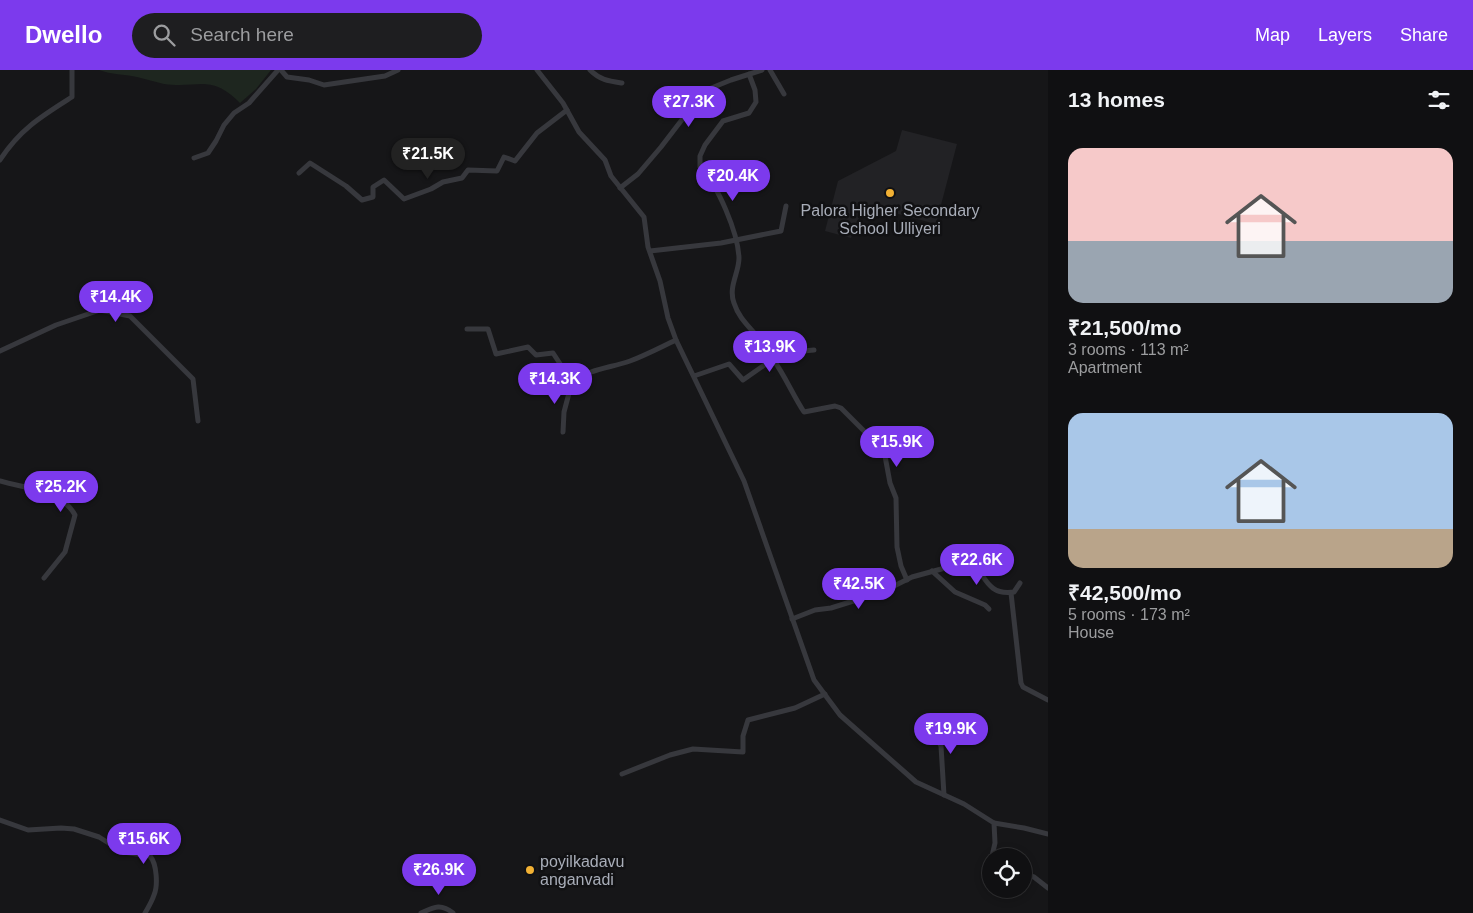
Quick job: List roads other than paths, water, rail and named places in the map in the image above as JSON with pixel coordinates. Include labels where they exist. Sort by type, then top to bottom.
[{"type":"street","points":[[0,160],[12,142],[35,121],[72,97],[72,70]]},
{"type":"street","points":[[194,158],[208,153],[234,112],[249,103],[280,70],[287,77],[309,80],[324,85],[385,76],[398,70]]},
{"type":"street","points":[[537,70],[567,110],[579,132],[605,160],[611,176],[644,217],[650,251],[660,281],[668,318],[676,340],[719,433],[744,481],[814,680],[840,715],[916,782],[964,804],[994,823],[1048,834]]},
{"type":"street","points":[[590,70],[604,81],[622,83]]},
{"type":"street","points":[[620,188],[644,168],[704,91],[762,70]]},
{"type":"street","points":[[770,70],[784,94]]},
{"type":"street","points":[[749,74],[755,90],[756,102],[749,113],[723,122],[705,145],[700,156],[700,167],[708,175],[718,191],[739,256],[732,291],[733,302],[741,319],[761,341],[786,378],[804,412],[835,406],[841,408],[879,446],[885,456],[890,483],[896,498],[897,547],[901,566],[907,580]]},
{"type":"street","points":[[299,173],[310,164],[346,186],[362,200],[373,197],[373,187],[384,180],[404,199],[431,190],[444,182],[462,178],[468,170],[497,171],[504,156],[515,161],[537,133],[567,110]]},
{"type":"street","points":[[650,251],[782,232],[786,206]]},
{"type":"street","points":[[0,351],[56,325],[100,310],[130,316],[193,380],[198,421]]},
{"type":"street","points":[[466,329],[488,329],[496,354],[528,348],[536,355],[553,353],[572,382]]},
{"type":"street","points":[[563,432],[564,412],[572,382],[601,368],[629,362],[676,340]]},
{"type":"street","points":[[694,376],[730,364],[743,380],[773,359],[814,350]]},
{"type":"street","points":[[0,481],[51,494],[68,506],[75,514],[65,552],[44,578]]},
{"type":"street","points":[[792,619],[815,610],[831,608],[882,592],[932,571],[969,562],[991,587],[1011,593],[1016,590],[1020,583]]},
{"type":"street","points":[[932,571],[955,592],[985,605],[989,609]]},
{"type":"street","points":[[1011,593],[1021,684],[1023,687],[1048,700]]},
{"type":"street","points":[[622,774],[693,748],[742,752],[748,720],[795,708],[825,694]]},
{"type":"street","points":[[939,716],[936,737],[941,746],[944,795]]},
{"type":"street","points":[[0,820],[28,830],[74,829],[99,837],[123,852],[150,856],[154,865],[156,886],[154,897],[145,913]]},
{"type":"street","points":[[994,823],[994,848]]},
{"type":"street","points":[[1032,876],[1048,888]]},
{"type":"street","points":[[421,913],[436,906],[441,906],[448,908],[453,913]]},
{"type":"place","name":"Palora Higher Secondary School Ulliyeri","points":[[890,193]]},
{"type":"place","name":"poyilkadavu anganvadi","points":[[530,870]]}]
